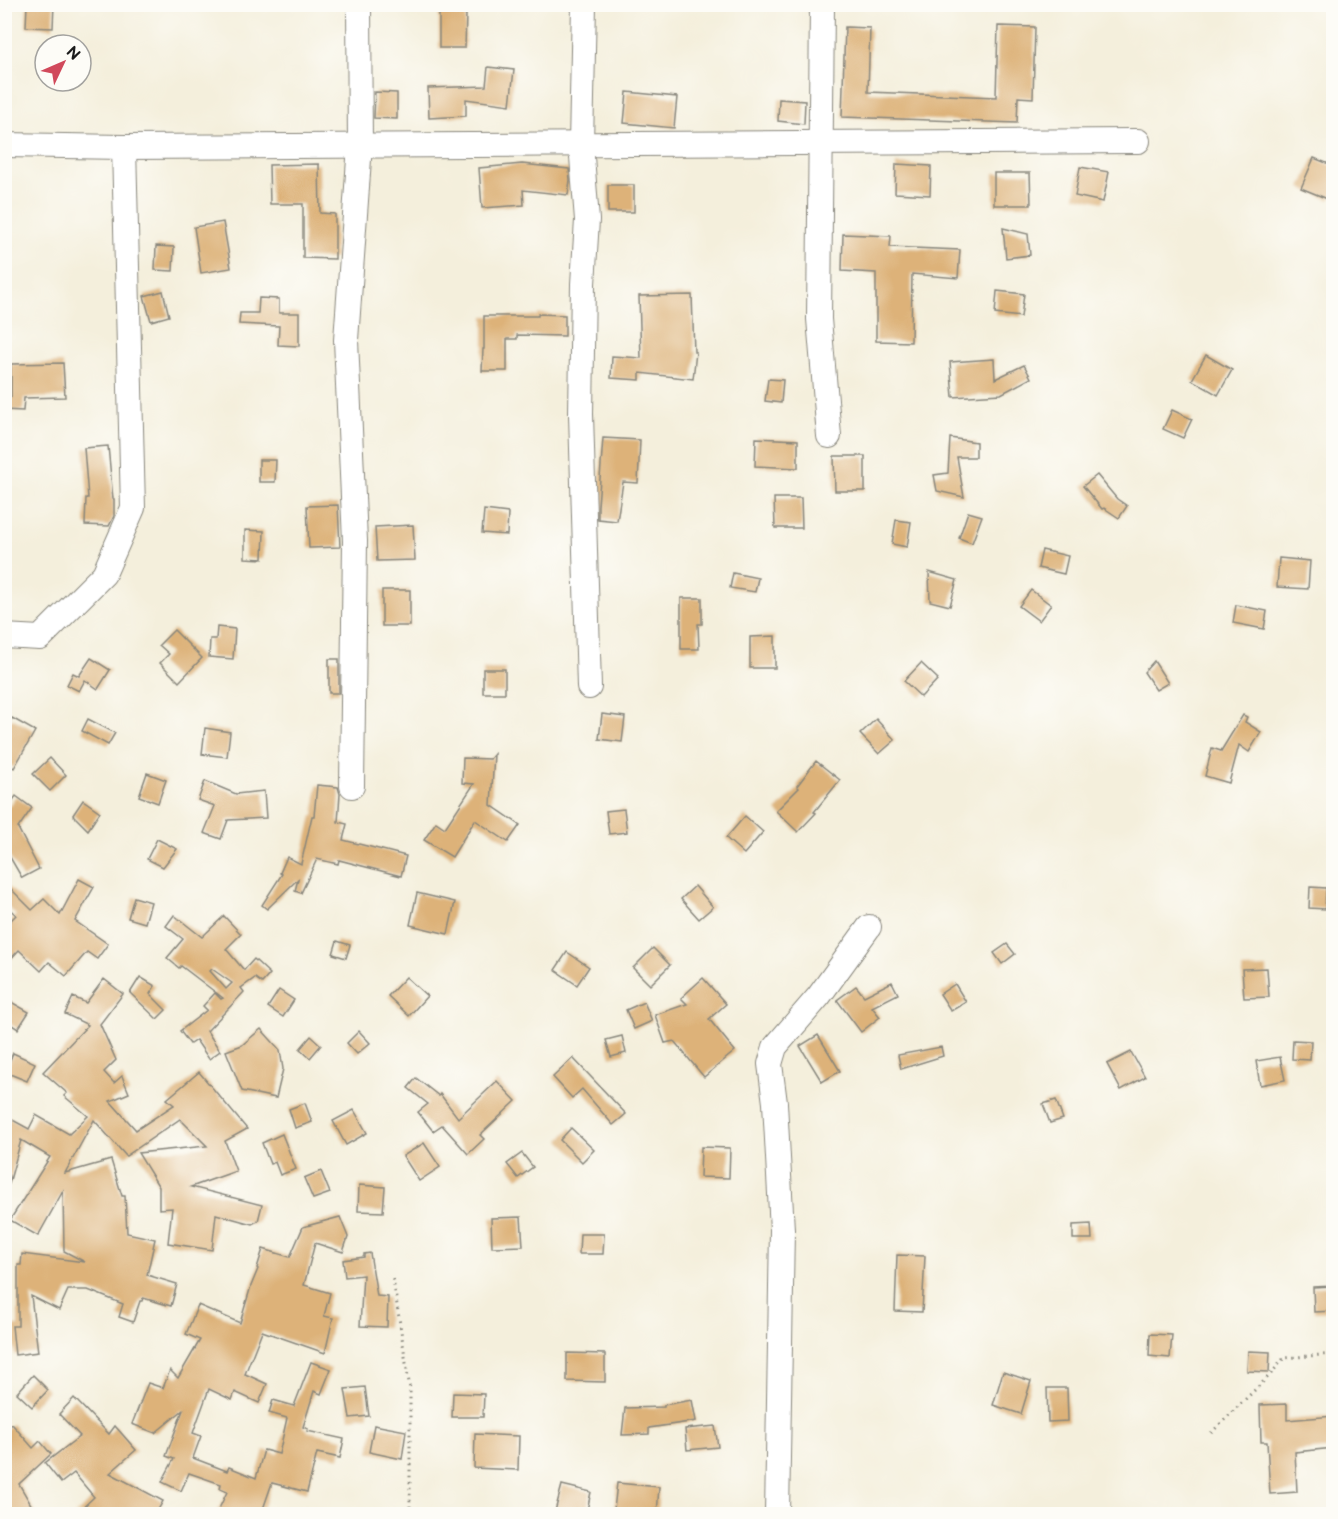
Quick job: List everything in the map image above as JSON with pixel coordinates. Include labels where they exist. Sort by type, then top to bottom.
[{"type":"street","points":[[352,786],[355,541],[346,340],[360,145],[359,4]]},
{"type":"street","points":[[584,4],[581,144],[587,220],[583,284],[581,414],[589,687]]},
{"type":"street","points":[[822,4],[819,319],[828,436]]},
{"type":"street","points":[[4,145],[124,147],[1138,141]]},
{"type":"street","points":[[4,636],[40,638],[104,574],[133,508],[124,147]]},
{"type":"street","points":[[777,1515],[782,1230],[775,1103],[770,1064],[775,1047],[819,996],[869,927]]},
{"type":"path","points":[[393,1279],[410,1389],[410,1515]]},
{"type":"path","points":[[1211,1433],[1270,1376],[1284,1358],[1334,1354]]},
{"type":"building","points":[[27,4],[54,4],[53,28],[26,27]]},
{"type":"building","points":[[439,13],[466,14],[465,48],[439,48]]},
{"type":"building","points":[[998,26],[1035,27],[1033,98],[1018,97],[1017,123],[842,117],[845,27],[870,28],[868,92],[996,97]]},
{"type":"building","points":[[488,67],[514,70],[510,105],[466,99],[466,116],[429,118],[428,88],[486,86]]},
{"type":"building","points":[[375,92],[397,93],[397,119],[374,118]]},
{"type":"building","points":[[627,92],[677,97],[674,128],[624,123]]},
{"type":"building","points":[[779,99],[805,101],[804,124],[778,121]]},
{"type":"building","points":[[1314,158],[1334,166],[1334,192],[1330,200],[1301,188]]},
{"type":"building","points":[[319,164],[320,213],[335,214],[335,259],[303,258],[303,204],[270,204],[269,165]]},
{"type":"building","points":[[522,164],[569,169],[568,195],[523,190],[524,205],[482,208],[479,168]]},
{"type":"building","points":[[896,164],[931,166],[930,195],[895,193]]},
{"type":"building","points":[[1080,167],[1109,172],[1103,202],[1075,196]]},
{"type":"building","points":[[994,173],[1030,173],[1031,205],[994,205]]},
{"type":"building","points":[[608,185],[634,185],[634,212],[608,212]]},
{"type":"building","points":[[223,222],[231,268],[201,273],[194,227]]},
{"type":"building","points":[[1003,228],[1028,234],[1030,255],[1006,258]]},
{"type":"building","points":[[843,234],[891,236],[890,247],[960,250],[958,278],[912,274],[911,342],[876,341],[876,273],[842,271]]},
{"type":"building","points":[[156,246],[174,247],[173,271],[155,270]]},
{"type":"building","points":[[163,291],[169,316],[151,321],[144,296]]},
{"type":"building","points":[[997,291],[1024,294],[1021,317],[995,314]]},
{"type":"building","points":[[692,295],[694,352],[696,352],[693,379],[640,373],[640,380],[611,378],[612,356],[641,358],[639,296]]},
{"type":"building","points":[[259,298],[279,299],[279,313],[299,313],[299,346],[278,345],[279,326],[239,324],[240,313],[258,313]]},
{"type":"building","points":[[538,314],[565,315],[565,336],[517,335],[517,339],[507,339],[507,371],[482,371],[484,316],[538,316]]},
{"type":"building","points":[[1206,355],[1232,370],[1218,395],[1192,380]]},
{"type":"building","points":[[994,359],[995,379],[1024,365],[1031,378],[1001,394],[953,397],[950,362]]},
{"type":"building","points":[[63,363],[65,397],[24,398],[23,411],[4,410],[4,396],[11,397],[11,364]]},
{"type":"building","points":[[768,379],[783,380],[781,403],[765,401]]},
{"type":"building","points":[[1172,410],[1192,419],[1183,438],[1163,429]]},
{"type":"building","points":[[603,438],[640,440],[638,483],[623,482],[617,521],[598,519]]},
{"type":"building","points":[[756,438],[798,440],[798,468],[755,466]]},
{"type":"building","points":[[950,438],[976,442],[976,457],[957,457],[964,497],[937,491],[934,475],[948,473]]},
{"type":"building","points":[[108,446],[114,516],[109,526],[85,525],[86,498],[88,498],[84,448]]},
{"type":"building","points":[[834,456],[865,456],[865,491],[835,491]]},
{"type":"building","points":[[259,460],[276,460],[275,482],[259,482]]},
{"type":"building","points":[[1097,475],[1117,499],[1127,506],[1119,518],[1104,508],[1102,509],[1083,486]]},
{"type":"building","points":[[774,498],[801,498],[802,528],[775,528]]},
{"type":"building","points":[[338,505],[340,547],[309,548],[307,506]]},
{"type":"building","points":[[484,510],[508,513],[507,535],[482,533]]},
{"type":"building","points":[[968,512],[982,516],[972,543],[959,538]]},
{"type":"building","points":[[896,520],[911,522],[907,547],[892,544]]},
{"type":"building","points":[[413,525],[415,560],[377,561],[375,527]]},
{"type":"building","points":[[245,530],[264,531],[263,559],[245,558]]},
{"type":"building","points":[[1042,550],[1068,556],[1064,574],[1038,568]]},
{"type":"building","points":[[1279,558],[1310,561],[1308,589],[1277,587]]},
{"type":"building","points":[[929,572],[957,580],[950,606],[930,601]]},
{"type":"building","points":[[733,573],[758,578],[755,592],[730,588]]},
{"type":"building","points":[[382,590],[410,590],[410,626],[382,626]]},
{"type":"building","points":[[1031,590],[1051,605],[1039,621],[1019,606]]},
{"type":"building","points":[[681,598],[702,598],[702,624],[698,624],[699,649],[681,649]]},
{"type":"building","points":[[1236,605],[1267,611],[1264,629],[1233,623]]},
{"type":"building","points":[[217,627],[235,629],[233,659],[209,657],[210,639],[216,639]]},
{"type":"building","points":[[174,630],[202,658],[179,682],[160,663],[169,654],[159,645]]},
{"type":"building","points":[[775,636],[775,668],[750,668],[750,637]]},
{"type":"building","points":[[91,658],[110,670],[98,689],[85,680],[79,691],[67,685],[73,673],[79,676]]},
{"type":"building","points":[[329,659],[339,659],[339,693],[329,693]]},
{"type":"building","points":[[1154,661],[1168,683],[1156,690],[1144,672]]},
{"type":"building","points":[[921,663],[938,679],[921,697],[904,681]]},
{"type":"building","points":[[483,669],[505,669],[505,693],[483,693]]},
{"type":"building","points":[[602,714],[625,717],[622,742],[599,739]]},
{"type":"building","points":[[1243,715],[1247,717],[1245,722],[1261,732],[1249,752],[1239,745],[1229,783],[1205,776],[1212,748],[1221,751]]},
{"type":"building","points":[[12,718],[35,731],[14,768],[4,761],[4,731]]},
{"type":"building","points":[[88,719],[115,733],[108,745],[82,731]]},
{"type":"building","points":[[876,719],[895,740],[879,754],[860,734]]},
{"type":"building","points":[[205,728],[230,732],[227,757],[202,754]]},
{"type":"building","points":[[494,754],[491,805],[520,825],[508,842],[475,820],[452,857],[424,840],[436,822],[445,828],[474,784],[462,783],[463,758],[490,759]]},
{"type":"building","points":[[50,758],[66,775],[50,791],[33,774]]},
{"type":"building","points":[[816,761],[840,780],[814,812],[816,813],[798,832],[776,811],[799,788],[797,786]]},
{"type":"building","points":[[147,773],[166,780],[158,803],[139,796]]},
{"type":"building","points":[[205,781],[236,794],[264,791],[266,818],[228,820],[221,839],[204,833],[215,806],[198,800]]},
{"type":"building","points":[[317,785],[338,787],[340,794],[338,822],[347,824],[343,840],[406,856],[401,876],[339,860],[338,864],[317,859],[301,893],[295,891],[298,879],[267,909],[262,905],[282,874],[280,873],[287,857],[301,864],[312,816],[314,816]]},
{"type":"building","points":[[16,796],[32,808],[18,828],[39,869],[22,878],[4,847],[4,802],[7,808]]},
{"type":"building","points":[[83,800],[100,812],[88,830],[73,815]]},
{"type":"building","points":[[624,809],[627,832],[609,834],[606,811]]},
{"type":"building","points":[[745,816],[763,832],[744,854],[726,838]]},
{"type":"building","points":[[157,839],[177,849],[163,867],[147,859]]},
{"type":"building","points":[[79,879],[94,887],[75,921],[108,944],[97,959],[87,952],[66,976],[49,962],[41,971],[19,950],[4,966],[4,927],[16,915],[4,904],[4,882],[32,910],[44,899],[60,915]]},
{"type":"building","points":[[695,886],[713,907],[699,919],[681,899]]},
{"type":"building","points":[[1310,887],[1326,888],[1325,909],[1309,908]]},
{"type":"building","points":[[417,893],[455,902],[448,934],[410,925]]},
{"type":"building","points":[[134,897],[151,902],[145,923],[128,918]]},
{"type":"building","points":[[174,915],[202,937],[224,916],[241,934],[226,949],[244,970],[254,959],[270,974],[262,983],[255,978],[241,988],[244,992],[207,1031],[220,1051],[209,1059],[196,1040],[190,1044],[180,1031],[207,1010],[203,1006],[215,993],[221,999],[223,998],[167,958],[183,939],[166,926]],"holes":[[[212,969],[232,983],[226,989],[210,971]]]},
{"type":"building","points":[[337,941],[350,945],[346,958],[333,954]]},
{"type":"building","points":[[1007,944],[1015,954],[1002,964],[994,953]]},
{"type":"building","points":[[653,948],[670,965],[650,985],[633,968]]},
{"type":"building","points":[[567,952],[589,967],[577,985],[555,970]]},
{"type":"building","points":[[1267,968],[1269,997],[1244,998],[1242,969]]},
{"type":"building","points":[[140,977],[155,986],[150,994],[166,1010],[157,1019],[130,993]]},
{"type":"building","points":[[406,977],[427,996],[409,1016],[388,996]]},
{"type":"building","points":[[703,978],[726,1004],[709,1019],[735,1051],[704,1077],[674,1041],[665,1043],[655,1015],[687,1004],[681,998]]},
{"type":"building","points":[[104,979],[123,994],[100,1024],[116,1060],[104,1072],[114,1083],[122,1076],[129,1093],[110,1101],[136,1130],[174,1105],[167,1099],[199,1072],[247,1129],[225,1141],[236,1171],[191,1187],[262,1205],[258,1221],[252,1224],[216,1214],[212,1250],[168,1243],[172,1208],[159,1209],[159,1187],[138,1153],[207,1146],[180,1119],[126,1156],[94,1120],[65,1173],[111,1160],[122,1196],[125,1196],[127,1233],[155,1239],[147,1275],[177,1284],[171,1306],[143,1298],[133,1322],[119,1317],[123,1304],[88,1290],[68,1290],[59,1310],[31,1296],[38,1352],[15,1355],[12,1326],[18,1326],[18,1265],[21,1265],[22,1254],[85,1262],[64,1251],[63,1191],[38,1236],[10,1220],[50,1157],[21,1140],[9,1184],[4,1184],[4,1126],[9,1118],[29,1129],[36,1115],[69,1134],[88,1116],[64,1096],[67,1093],[43,1072],[88,1025],[65,1014],[73,997],[86,1003]]},
{"type":"building","points":[[892,982],[898,994],[872,1007],[880,1017],[861,1032],[837,1000],[856,986],[864,996]]},
{"type":"building","points":[[955,984],[966,1002],[951,1011],[940,994]]},
{"type":"building","points":[[279,990],[294,1000],[283,1017],[268,1007]]},
{"type":"building","points":[[4,998],[29,1012],[18,1029],[4,1020]]},
{"type":"building","points":[[644,1002],[652,1021],[634,1029],[626,1010]]},
{"type":"building","points":[[261,1029],[280,1050],[283,1069],[276,1098],[242,1091],[226,1051],[242,1045]]},
{"type":"building","points":[[359,1031],[370,1043],[357,1054],[347,1043]]},
{"type":"building","points":[[818,1035],[840,1071],[822,1082],[800,1046]]},
{"type":"building","points":[[311,1036],[321,1045],[310,1058],[300,1049]]},
{"type":"building","points":[[622,1036],[626,1053],[611,1057],[606,1040]]},
{"type":"building","points":[[1293,1040],[1311,1041],[1310,1060],[1292,1059]]},
{"type":"building","points":[[941,1047],[943,1056],[901,1069],[898,1055]]},
{"type":"building","points":[[1131,1052],[1145,1077],[1121,1090],[1107,1064]]},
{"type":"building","points":[[13,1053],[35,1063],[27,1081],[5,1072]]},
{"type":"building","points":[[1280,1057],[1285,1080],[1260,1085],[1256,1061]]},
{"type":"building","points":[[573,1058],[626,1114],[613,1125],[582,1089],[572,1098],[553,1077]]},
{"type":"building","points":[[416,1078],[439,1096],[440,1094],[458,1118],[497,1081],[516,1101],[480,1135],[484,1139],[468,1154],[442,1125],[433,1131],[418,1112],[428,1104],[408,1088]]},
{"type":"building","points":[[1056,1100],[1063,1119],[1050,1123],[1043,1104]]},
{"type":"building","points":[[305,1103],[312,1122],[295,1128],[289,1109]]},
{"type":"building","points":[[354,1110],[367,1133],[346,1145],[333,1121]]},
{"type":"building","points":[[571,1128],[594,1150],[582,1162],[560,1140]]},
{"type":"building","points":[[282,1134],[296,1169],[280,1175],[275,1162],[270,1164],[262,1143]]},
{"type":"building","points":[[424,1143],[440,1167],[419,1181],[403,1156]]},
{"type":"building","points":[[701,1147],[730,1148],[729,1178],[700,1177]]},
{"type":"building","points":[[522,1153],[533,1167],[518,1178],[507,1164]]},
{"type":"building","points":[[321,1171],[330,1193],[313,1199],[304,1178]]},
{"type":"building","points":[[359,1185],[385,1187],[383,1212],[358,1211]]},
{"type":"building","points":[[340,1217],[348,1237],[343,1252],[315,1243],[304,1285],[330,1293],[324,1316],[333,1318],[325,1353],[262,1331],[245,1374],[267,1384],[259,1403],[235,1392],[232,1400],[209,1389],[193,1433],[201,1436],[193,1458],[227,1471],[229,1467],[256,1478],[264,1450],[279,1454],[287,1418],[269,1413],[273,1400],[294,1406],[311,1362],[331,1369],[321,1394],[314,1391],[303,1427],[308,1429],[307,1431],[344,1439],[340,1458],[317,1453],[307,1492],[272,1483],[261,1515],[216,1515],[227,1492],[220,1489],[221,1484],[189,1473],[181,1491],[162,1482],[174,1459],[166,1456],[183,1410],[155,1433],[132,1424],[148,1383],[163,1388],[170,1370],[178,1378],[200,1340],[186,1334],[198,1305],[240,1323],[263,1249],[290,1257],[303,1227]]},
{"type":"building","points":[[521,1217],[523,1246],[492,1247],[491,1218]]},
{"type":"building","points":[[1091,1224],[1092,1239],[1073,1239],[1073,1225]]},
{"type":"building","points":[[580,1234],[604,1234],[603,1254],[579,1254]]},
{"type":"building","points":[[370,1253],[377,1296],[388,1297],[387,1327],[360,1326],[363,1275],[345,1277],[343,1260],[364,1257],[364,1254]]},
{"type":"building","points":[[897,1255],[925,1256],[922,1312],[895,1311]]},
{"type":"building","points":[[1334,1286],[1334,1311],[1314,1312],[1313,1287]]},
{"type":"building","points":[[1150,1334],[1172,1335],[1170,1358],[1149,1356]]},
{"type":"building","points":[[1248,1351],[1270,1352],[1269,1372],[1247,1371]]},
{"type":"building","points":[[567,1353],[605,1354],[605,1382],[567,1381]]},
{"type":"building","points":[[1003,1372],[1031,1381],[1021,1414],[993,1405]]},
{"type":"building","points":[[33,1375],[48,1390],[32,1407],[17,1393]]},
{"type":"building","points":[[365,1387],[369,1416],[350,1418],[345,1389]]},
{"type":"building","points":[[1047,1388],[1067,1388],[1068,1421],[1048,1422]]},
{"type":"building","points":[[453,1393],[484,1394],[483,1417],[452,1417]]},
{"type":"building","points":[[74,1398],[109,1434],[115,1426],[136,1450],[110,1473],[163,1501],[155,1515],[75,1515],[94,1497],[74,1473],[61,1483],[45,1463],[80,1436],[59,1414]]},
{"type":"building","points":[[692,1400],[696,1421],[649,1428],[649,1434],[622,1435],[625,1408],[664,1407],[664,1405]]},
{"type":"building","points":[[1287,1404],[1287,1420],[1334,1416],[1334,1448],[1295,1452],[1297,1492],[1270,1494],[1267,1442],[1261,1442],[1260,1405]]},
{"type":"building","points":[[12,1424],[33,1448],[40,1441],[51,1454],[19,1484],[37,1515],[4,1515],[4,1431]]},
{"type":"building","points":[[374,1425],[406,1431],[402,1459],[369,1452]]},
{"type":"building","points":[[715,1426],[718,1447],[687,1450],[685,1429]]},
{"type":"building","points":[[475,1434],[519,1436],[518,1470],[474,1468]]},
{"type":"building","points":[[617,1483],[659,1487],[657,1514],[614,1510]]},
{"type":"building","points":[[562,1485],[591,1492],[586,1515],[554,1515]]}]
